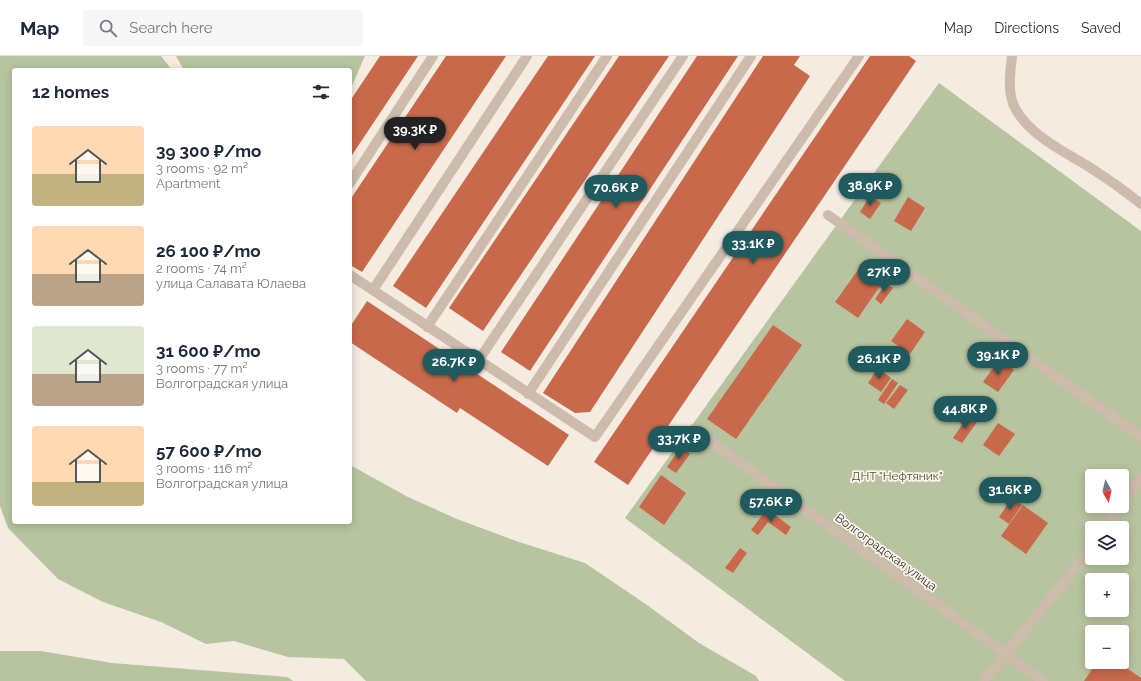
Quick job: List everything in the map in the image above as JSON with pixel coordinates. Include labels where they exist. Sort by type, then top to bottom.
[{"type":"street","points":[[352,180],[433,56]]},
{"type":"street","points":[[373,290],[527,56]]},
{"type":"street","points":[[427,327],[607,56]]},
{"type":"street","points":[[478,360],[683,56]]},
{"type":"street","points":[[528,394],[751,56]]},
{"type":"street","points":[[352,276],[595,437],[859,56]]},
{"type":"street","points":[[1012,56],[1010,69],[1010,94],[1016,110],[1029,126],[1044,139],[1087,166],[1141,204]]},
{"type":"street","points":[[828,215],[1141,437]]},
{"type":"street","name":"Волгоградская улица","points":[[694,429],[1043,681]]},
{"type":"street","points":[[1129,494],[1141,478]]},
{"type":"street","points":[[984,681],[1085,555]]},
{"type":"green space","points":[[0,56],[161,56],[170,68],[12,68],[12,524],[352,524],[352,466],[408,497],[457,519],[519,542],[585,563],[647,605],[699,643],[756,676],[759,681],[366,681],[344,659],[288,657],[234,641],[206,644],[161,622],[103,602],[58,579],[8,528],[0,506]]},
{"type":"green space","points":[[176,56],[365,56],[352,85],[352,68],[183,68]]},
{"type":"green space","name":"ДНТ \"Нефтяник\"","points":[[939,83],[1141,231],[1141,681],[845,681],[625,518]]},
{"type":"green space","points":[[0,651],[41,651],[112,663],[287,677],[293,681],[0,681]]},
{"type":"building","points":[[380,56],[418,56],[352,155],[352,98]]},
{"type":"building","points":[[446,56],[506,56],[362,272],[352,266],[352,197]]},
{"type":"building","points":[[548,56],[595,56],[426,308],[393,286]]},
{"type":"building","points":[[619,56],[669,56],[483,331],[449,308]]},
{"type":"building","points":[[697,56],[738,56],[530,371],[501,352]]},
{"type":"building","points":[[763,56],[800,56],[794,65],[810,76],[590,412],[575,413],[543,393]]},
{"type":"building","points":[[870,56],[909,56],[916,61],[628,485],[594,462]]},
{"type":"building","points":[[870,196],[881,203],[870,219],[860,212]]},
{"type":"building","points":[[908,197],[925,208],[911,231],[894,221]]},
{"type":"building","points":[[865,260],[887,276],[858,318],[835,302]]},
{"type":"building","points":[[886,283],[893,288],[881,304],[875,299]]},
{"type":"building","points":[[367,301],[569,435],[548,466],[460,408],[457,413],[352,343],[352,324]]},
{"type":"building","points":[[907,319],[925,332],[910,354],[891,341]]},
{"type":"building","points":[[773,325],[802,345],[736,439],[707,419]]},
{"type":"building","points":[[999,360],[1014,370],[998,392],[983,382]]},
{"type":"building","points":[[878,368],[891,378],[881,392],[868,383]]},
{"type":"building","points":[[892,379],[898,383],[884,404],[878,400]]},
{"type":"building","points":[[900,385],[908,390],[894,409],[886,403]]},
{"type":"building","points":[[968,416],[977,422],[962,443],[953,438]]},
{"type":"building","points":[[998,423],[1015,434],[999,456],[983,445]]},
{"type":"building","points":[[681,447],[690,454],[676,473],[667,467]]},
{"type":"building","points":[[661,475],[686,493],[664,525],[639,507]]},
{"type":"building","points":[[1012,498],[1022,505],[1009,524],[999,517]]},
{"type":"building","points":[[1023,505],[1048,523],[1026,554],[1001,536]]},
{"type":"building","points":[[767,509],[791,527],[786,535],[768,522],[758,535],[751,530]]},
{"type":"building","points":[[740,548],[747,553],[733,573],[725,568]]},
{"type":"building","points":[[1092,669],[1128,669],[1141,678],[1141,681],[1084,681]]}]
